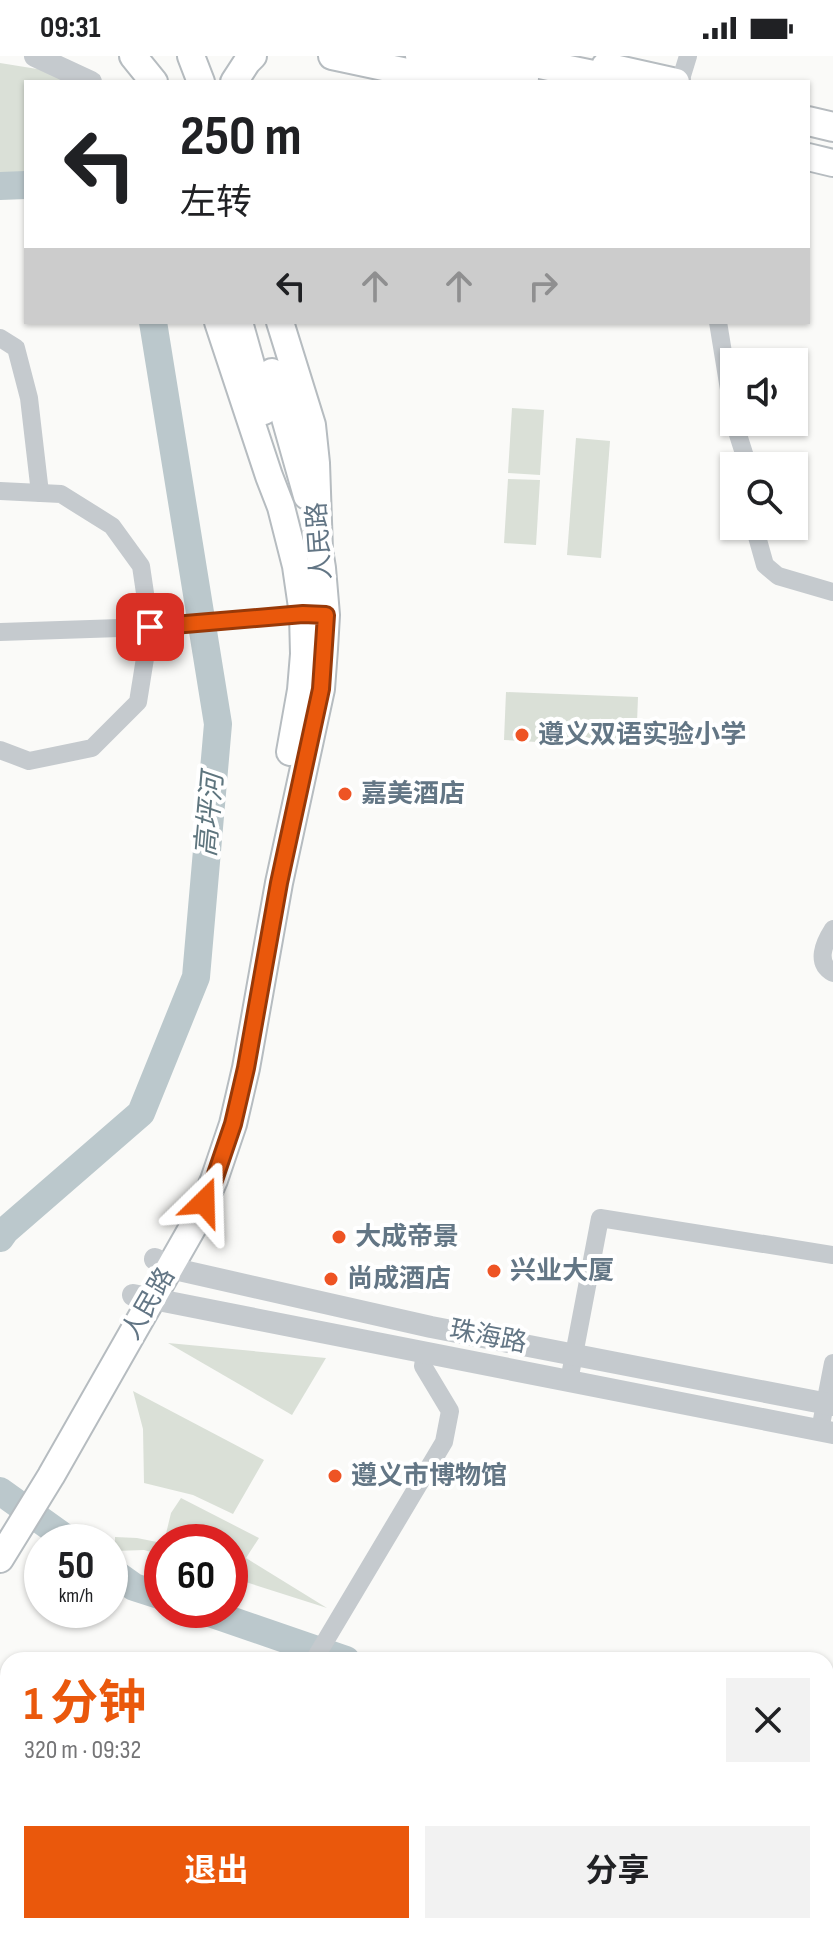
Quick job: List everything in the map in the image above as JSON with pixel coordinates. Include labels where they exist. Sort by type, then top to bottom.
[{"type":"highway","points":[[420,56],[534,80]]},
{"type":"highway","points":[[501,56],[617,80]]},
{"type":"highway","points":[[810,121],[833,127]]},
{"type":"highway","points":[[810,137],[833,142]]},
{"type":"main road","points":[[123,56],[133,80]]},
{"type":"main road","points":[[133,56],[152,80]]},
{"type":"main road","points":[[173,56],[182,80]]},
{"type":"main road","points":[[191,56],[200,80]]},
{"type":"main road","points":[[235,80],[253,56]]},
{"type":"main road","points":[[332,56],[445,80]]},
{"type":"main road","points":[[560,56],[669,80]]},
{"type":"main road","points":[[810,110],[833,116]]},
{"type":"main road","points":[[810,157],[833,163]]},
{"type":"main road","name":"人民路","points":[[219,324],[314,614]]},
{"type":"main road","points":[[240,324],[267,422],[296,566]]},
{"type":"main road","points":[[258,324],[304,485],[319,550]]},
{"type":"main road","name":"人民路","points":[[2,1547],[142,1297],[194,1225],[214,1180],[233,1124],[246,1068],[279,883],[321,689],[314,614],[322,568],[312,425],[281,324]]},
{"type":"street","points":[[35,56],[87,80]]},
{"type":"street","points":[[679,80],[688,56]]},
{"type":"street","points":[[718,324],[722,348]]},
{"type":"street","points":[[0,338],[16,348],[26,385],[40,493]]},
{"type":"street","points":[[0,491],[61,494],[112,526],[141,566],[150,627],[138,702],[92,748],[29,761],[0,750]]},
{"type":"street","points":[[758,540],[765,565],[778,576],[833,592]]},
{"type":"street","points":[[0,632],[150,627],[314,614]]},
{"type":"street","points":[[833,929],[822,952],[827,971],[833,973]]},
{"type":"street","points":[[569,1381],[600,1218],[833,1255]]},
{"type":"street","name":"珠海路","points":[[163,1264],[431,1327],[829,1405]]},
{"type":"street","name":"珠海路","points":[[142,1297],[826,1431]]},
{"type":"street","points":[[319,1652],[444,1442],[450,1411],[423,1366],[425,1353]]},
{"type":"street","points":[[826,1431],[833,1363]]},
{"type":"shaded area","points":[[0,63],[56,72],[69,80],[24,80],[24,193],[0,194]]},
{"type":"shaded area","points":[[512,408],[544,410],[540,475],[508,473]]},
{"type":"shaded area","points":[[576,438],[610,441],[601,558],[567,555]]},
{"type":"shaded area","points":[[508,479],[540,480],[536,545],[504,543]]},
{"type":"shaded area","points":[[506,692],[638,697],[636,748],[504,740]]},
{"type":"shaded area","points":[[168,1343],[326,1358],[292,1415]]},
{"type":"shaded area","points":[[133,1391],[264,1460],[233,1514],[193,1495],[144,1483],[143,1429]]},
{"type":"shaded area","points":[[181,1498],[232,1524],[168,1524],[171,1513]]},
{"type":"shaded area","points":[[248,1532],[259,1538],[248,1555]]},
{"type":"shaded area","points":[[128,1538],[144,1539],[144,1550],[128,1551]]},
{"type":"shaded area","points":[[248,1559],[327,1608],[248,1583]]},
{"type":"waterway","name":"高坪河","points":[[0,186],[24,185]]},
{"type":"waterway","name":"高坪河","points":[[0,1238],[141,1113],[196,977],[218,724],[153,324]]},
{"type":"waterway","name":"高坪河","points":[[0,1491],[46,1524]]},
{"type":"waterway","name":"高坪河","points":[[128,1583],[144,1590]]},
{"type":"waterway","name":"高坪河","points":[[248,1626],[323,1652]]},
{"type":"place","name":"遵义双语实验小学","points":[[522,735]]},
{"type":"place","name":"嘉美酒店","points":[[345,794]]},
{"type":"place","name":"大成帝景","points":[[339,1237]]},
{"type":"place","name":"兴业大厦","points":[[494,1271]]},
{"type":"place","name":"尚成酒店","points":[[331,1279]]},
{"type":"place","name":"遵义市博物馆","points":[[335,1476]]},
{"type":"route","points":[[150,627],[303,614],[326,615],[321,689],[279,883],[246,1068],[233,1124],[204,1202]]}]
